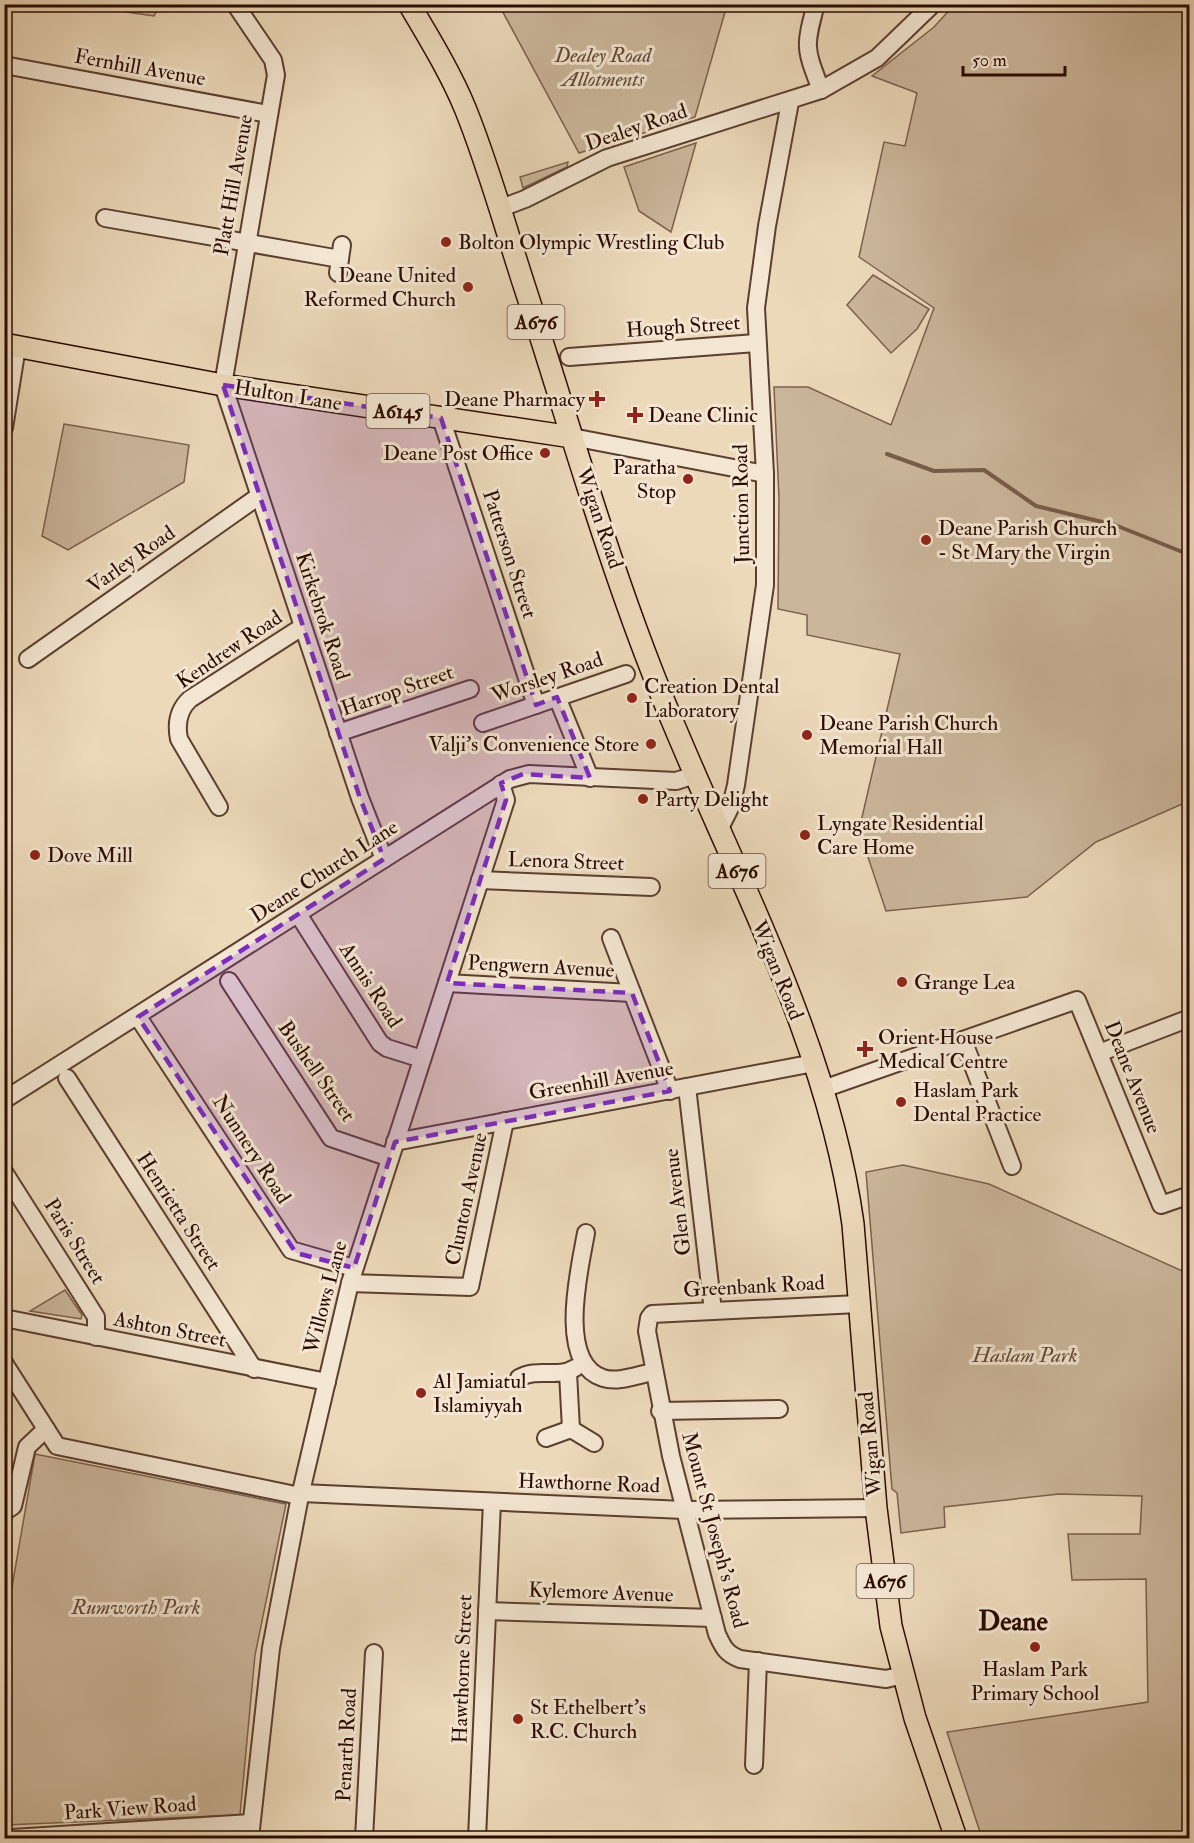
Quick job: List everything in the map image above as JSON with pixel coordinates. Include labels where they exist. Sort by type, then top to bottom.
[{"type":"main road","name":"Wigan Road","points":[[409,4],[459,93],[501,208],[572,437],[650,666],[823,1089],[848,1180],[854,1224],[858,1304],[876,1508],[891,1626],[903,1676],[956,1839]]},
{"type":"main road","name":"Hulton Lane","points":[[11,346],[223,385],[572,437]]},
{"type":"street","name":"Platt Hill Avenue","points":[[223,385],[275,67],[235,4]]},
{"type":"street","points":[[816,4],[807,39],[807,53],[821,90]]},
{"type":"street","name":"Dealey Road","points":[[501,208],[525,200],[608,158],[790,102],[821,90],[877,58],[933,4]]},
{"type":"street","name":"Fernhill Avenue","points":[[5,58],[268,114]]},
{"type":"street","name":"Junction Road","points":[[719,830],[731,806],[736,785],[765,585],[765,474],[756,343],[758,286],[790,102]]},
{"type":"street","points":[[105,217],[340,259]]},
{"type":"street","name":"Hough Street","points":[[569,357],[611,346],[756,343]]},
{"type":"street","points":[[4,428],[11,346]]},
{"type":"street","name":"Kirkebrok Road","points":[[223,385],[338,733],[376,844],[384,859]]},
{"type":"street","name":"Patterson Street","points":[[441,418],[536,705]]},
{"type":"street","points":[[572,437],[765,474]]},
{"type":"street","name":"Varley Road","points":[[28,659],[259,496]]},
{"type":"street","name":"Kendrew Road","points":[[219,807],[179,739],[177,730],[180,713],[190,699],[303,627]]},
{"type":"street","name":"Worsley Road","points":[[483,723],[626,674]]},
{"type":"street","name":"Harrop Street","points":[[338,733],[470,689]]},
{"type":"street","points":[[557,697],[590,778]]},
{"type":"street","name":"Deane Church Lane","points":[[4,1100],[138,1017],[501,783],[523,774],[676,781],[695,775]]},
{"type":"street","name":"Willows Lane","points":[[252,1834],[271,1648],[301,1495],[352,1276],[506,800],[501,783]]},
{"type":"street","name":"Lenora Street","points":[[480,880],[651,887]]},
{"type":"street","name":"Annis Road","points":[[298,914],[380,1043],[387,1048],[422,1059]]},
{"type":"street","points":[[611,938],[670,1090]]},
{"type":"street","name":"Bushell Street","points":[[229,981],[332,1138],[392,1150]]},
{"type":"street","name":"Pengwern Avenue","points":[[447,983],[632,993]]},
{"type":"street","name":"Deane Avenue","points":[[963,1040],[1077,1000],[1161,1204],[1190,1195]]},
{"type":"street","name":"Nunnery Road","points":[[138,1017],[291,1250],[352,1276]]},
{"type":"street","points":[[1099,1053],[1190,1018]]},
{"type":"street","points":[[823,1089],[963,1040],[1012,1166]]},
{"type":"street","name":"Greenhill Avenue","points":[[392,1150],[505,1121],[814,1063]]},
{"type":"street","name":"Henrietta Street","points":[[67,1078],[254,1369]]},
{"type":"street","name":"Glen Avenue","points":[[687,1087],[712,1311]]},
{"type":"street","name":"Clunton Avenue","points":[[352,1276],[470,1287],[505,1121]]},
{"type":"street","name":"Paris Street","points":[[4,1172],[96,1317],[96,1337]]},
{"type":"street","points":[[586,1233],[576,1250],[574,1327],[584,1363],[600,1377],[610,1380],[652,1372]]},
{"type":"street","name":"Greenbank Road","points":[[652,1314],[858,1304]]},
{"type":"street","name":"Mount St Joseph's Road","points":[[652,1314],[647,1331],[660,1411],[684,1510],[723,1648],[730,1655],[758,1661],[886,1679],[903,1676]]},
{"type":"street","name":"Ashton Street","points":[[4,1318],[327,1382]]},
{"type":"street","name":"Hawthorne Road","points":[[4,1363],[57,1446],[301,1495],[684,1510],[876,1508]]},
{"type":"street","points":[[519,1377],[534,1371],[568,1373],[584,1363]]},
{"type":"street","points":[[568,1373],[572,1429]]},
{"type":"street","points":[[660,1411],[779,1409]]},
{"type":"street","points":[[4,1512],[14,1506],[27,1447],[46,1429]]},
{"type":"street","points":[[546,1438],[572,1429]]},
{"type":"street","points":[[572,1429],[594,1443]]},
{"type":"street","name":"Hawthorne Street","points":[[477,1839],[492,1502]]},
{"type":"street","name":"Kylemore Avenue","points":[[487,1611],[713,1618]]},
{"type":"street","name":"Penarth Road","points":[[364,1839],[374,1653]]},
{"type":"street","points":[[754,1766],[758,1661]]},
{"type":"street","name":"Park View Road","points":[[12,1839],[252,1834]]},
{"type":"highlighted area","points":[[223,385],[441,418],[536,705],[557,697],[590,778],[523,774],[501,783],[506,800],[447,983],[632,993],[670,1091],[395,1142],[354,1268],[296,1253],[138,1017],[384,859],[360,798]]},
{"type":"green space","points":[[955,4],[1189,5],[1189,801],[1096,842],[1027,897],[886,911],[859,830],[900,654],[807,635],[807,615],[778,609],[779,498],[774,387],[808,387],[891,425],[934,308],[859,257],[884,142],[905,146],[917,93],[872,76],[934,27]]},
{"type":"green space","points":[[77,5],[160,5],[154,16]]},
{"type":"green space","name":"Dealey Road Allotments","points":[[499,5],[727,5],[695,117],[579,153]]},
{"type":"green space","points":[[696,143],[671,232],[639,211],[624,167]]},
{"type":"green space","points":[[568,162],[567,167],[523,188],[520,177]]},
{"type":"green space","points":[[873,275],[929,309],[917,329],[891,353],[847,305]]},
{"type":"green space","points":[[64,424],[189,445],[184,482],[68,550],[42,536]]},
{"type":"green space","name":"Haslam Park","points":[[903,1165],[989,1184],[1189,1274],[1189,1838],[982,1838],[947,1732],[1148,1702],[1146,1579],[1072,1580],[1068,1534],[1140,1534],[1142,1496],[1059,1494],[944,1507],[945,1527],[901,1533],[897,1493],[892,1489],[866,1172]]},
{"type":"green space","points":[[65,1290],[82,1315],[81,1319],[30,1311]]},
{"type":"green space","name":"Rumworth Park","points":[[35,1454],[286,1504],[255,1655],[240,1815],[5,1825],[5,1627]]},
{"type":"waterway","points":[[887,454],[934,471],[984,470],[1036,506],[1115,525],[1190,555]]},
{"type":"place","name":"Bolton Olympic Wrestling Club","points":[[446,242]]},
{"type":"place","name":"Deane United Reformed Church","points":[[468,287]]},
{"type":"place","name":"Deane Pharmacy","points":[[597,399]]},
{"type":"place","name":"Deane Clinic","points":[[635,415]]},
{"type":"place","name":"Deane Post Office","points":[[545,453]]},
{"type":"place","name":"Paratha Stop","points":[[688,479]]},
{"type":"place","name":"Deane Parish Church - St Mary the Virgin","points":[[926,540]]},
{"type":"place","name":"Creation Dental Laboratory","points":[[632,698]]},
{"type":"place","name":"Deane Parish Church Memorial Hall","points":[[807,735]]},
{"type":"place","name":"Valji's Convenience Store","points":[[651,744]]},
{"type":"place","name":"Party Delight","points":[[643,799]]},
{"type":"place","name":"Lyngate Residential Care Home","points":[[805,835]]},
{"type":"place","name":"Dove Mill","points":[[35,855]]},
{"type":"place","name":"Grange Lea","points":[[902,982]]},
{"type":"place","name":"Orient House Medical Centre","points":[[865,1049]]},
{"type":"place","name":"Haslam Park Dental Practice","points":[[901,1102]]},
{"type":"place","name":"Al Jamiatul Islamiyyah","points":[[421,1393]]},
{"type":"place","name":"Haslam Park Primary School","points":[[1035,1647]]},
{"type":"place","name":"St Ethelbert's R.C. Church","points":[[518,1719]]},
{"type":"district","name":"Deane","points":[[1013,1621]]}]
